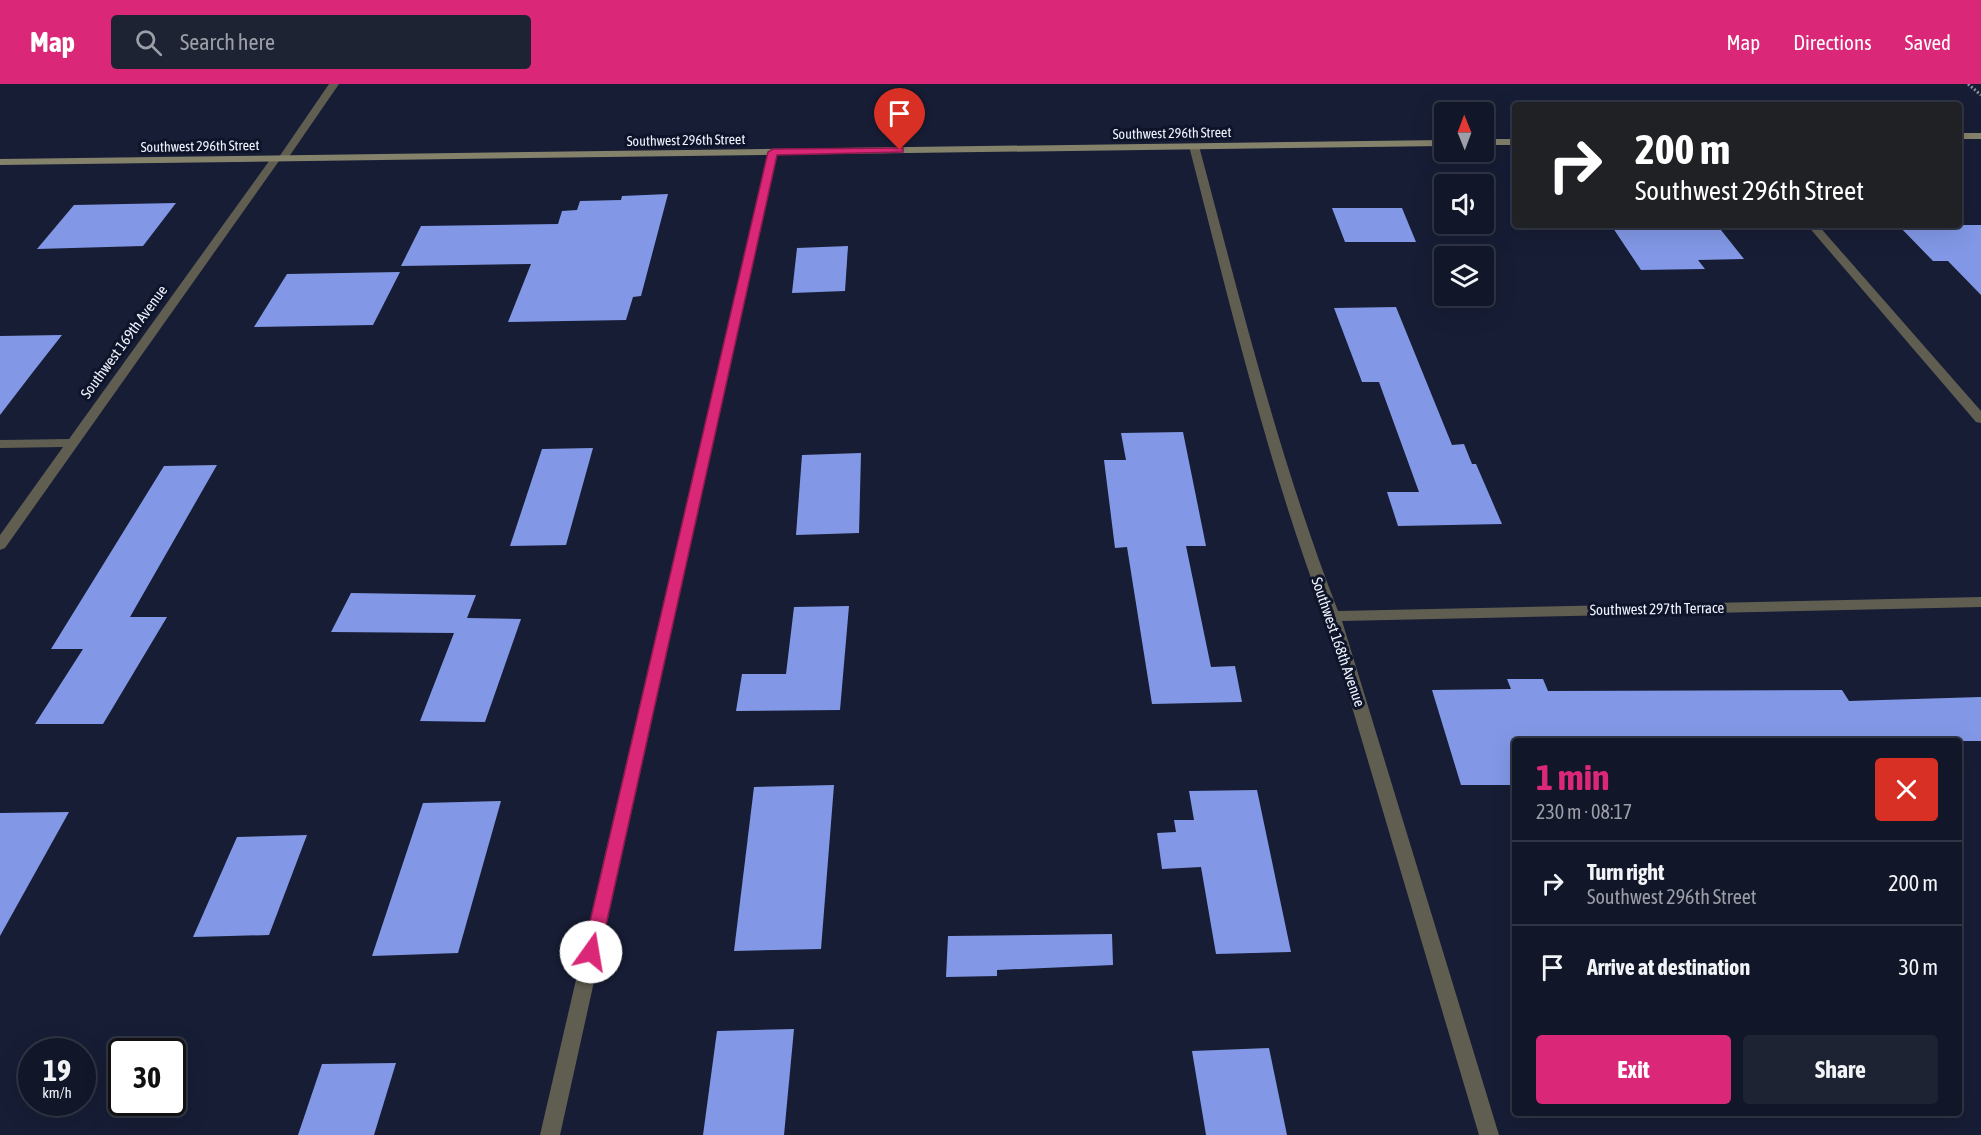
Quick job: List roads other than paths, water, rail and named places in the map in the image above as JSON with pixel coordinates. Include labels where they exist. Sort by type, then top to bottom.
[{"type":"street","name":"Southwest 169th Avenue","points":[[0,545],[71,443],[334,84]]},
{"type":"street","points":[[1962,136],[1981,136]]},
{"type":"street","points":[[1494,142],[1512,142]]},
{"type":"street","name":"Southwest 296th Street","points":[[0,162],[1434,143]]},
{"type":"street","name":"Southwest 168th Avenue","points":[[1194,146],[1273,446],[1304,546],[1333,616],[1489,1135]]},
{"type":"street","points":[[550,1135],[773,152]]},
{"type":"street","points":[[1815,228],[1981,419]]},
{"type":"street","points":[[0,444],[71,443]]},
{"type":"street","name":"Southwest 297th Terrace","points":[[1333,616],[1981,602]]}]
